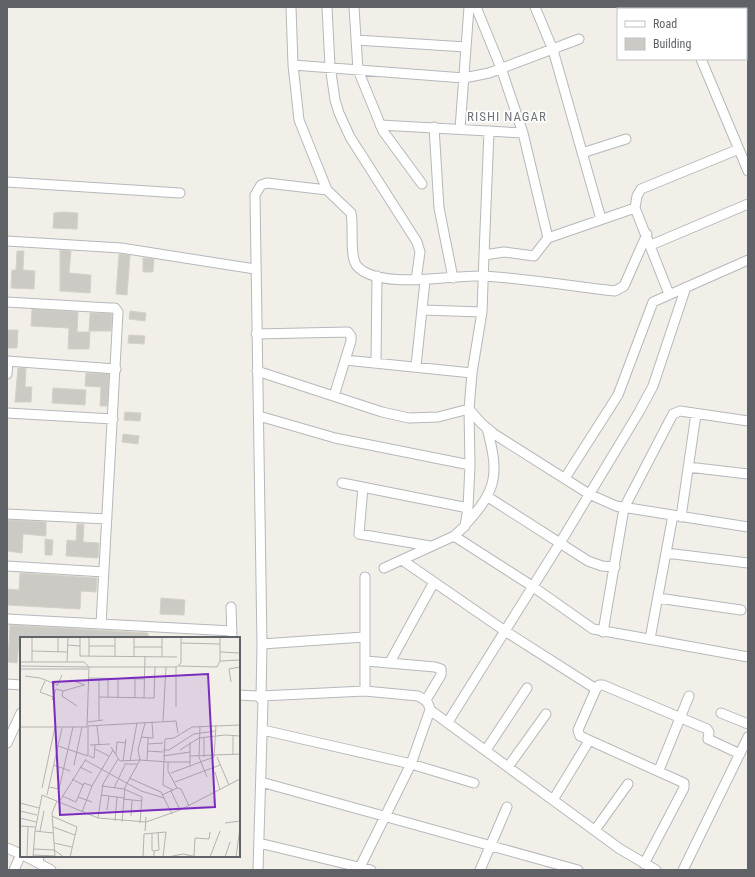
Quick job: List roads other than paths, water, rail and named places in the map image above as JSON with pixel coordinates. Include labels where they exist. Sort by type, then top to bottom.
[{"type":"street","points":[[291,7],[293,65],[299,120],[327,190],[351,213],[354,260],[360,269],[378,276],[425,281],[484,276],[619,290],[624,286],[647,234]]},
{"type":"street","points":[[327,7],[330,66],[335,100],[344,125],[416,242],[420,252],[416,280]]},
{"type":"street","points":[[354,7],[358,70],[380,125],[390,142],[422,184]]},
{"type":"street","points":[[460,129],[469,7]]},
{"type":"street","points":[[476,7],[502,68],[523,133],[548,238]]},
{"type":"street","points":[[536,7],[553,50],[601,219]]},
{"type":"street","points":[[293,65],[330,66],[358,70],[464,78],[502,68],[579,39]]},
{"type":"street","points":[[356,40],[466,48]]},
{"type":"street","points":[[701,60],[748,171]]},
{"type":"street","points":[[380,125],[523,133]]},
{"type":"street","points":[[434,127],[440,208],[453,278]]},
{"type":"street","points":[[465,526],[468,508],[470,465],[469,409],[472,373],[482,312],[489,131]]},
{"type":"street","points":[[582,153],[626,139]]},
{"type":"street","points":[[669,294],[636,208],[637,196],[641,189],[739,149]]},
{"type":"street","points":[[7,182],[180,193]]},
{"type":"street","points":[[258,870],[263,701],[261,697],[262,644],[255,195],[257,189],[266,183],[327,190]]},
{"type":"street","points":[[651,245],[748,204]]},
{"type":"street","points":[[484,255],[504,252],[532,256],[548,238],[636,208]]},
{"type":"street","points":[[7,241],[121,248],[255,269]]},
{"type":"street","points":[[565,478],[618,395],[650,307],[654,302],[748,260]]},
{"type":"street","points":[[376,363],[378,276]]},
{"type":"street","points":[[416,366],[425,281]]},
{"type":"street","points":[[448,722],[560,543],[639,412],[653,386],[686,287]]},
{"type":"street","points":[[7,302],[115,308],[119,318],[101,624]]},
{"type":"street","points":[[423,310],[482,312]]},
{"type":"street","points":[[256,334],[348,332],[351,336],[351,341],[334,396]]},
{"type":"street","points":[[346,360],[416,366],[472,373]]},
{"type":"street","points":[[7,374],[7,361],[116,369]]},
{"type":"street","points":[[257,371],[382,412],[409,418],[438,417],[469,409]]},
{"type":"street","points":[[469,409],[487,428],[589,494],[624,508],[748,526]]},
{"type":"street","points":[[603,632],[624,508],[673,414],[680,411],[748,421]]},
{"type":"street","points":[[7,413],[113,419]]},
{"type":"street","points":[[650,639],[666,553],[677,516],[688,467],[696,414]]},
{"type":"street","points":[[259,416],[335,438],[470,465]]},
{"type":"street","points":[[384,568],[454,536],[465,526],[488,497],[493,484],[495,465],[487,428]]},
{"type":"street","points":[[688,467],[748,474]]},
{"type":"street","points":[[342,482],[468,508]]},
{"type":"street","points":[[363,487],[359,534],[430,546]]},
{"type":"street","points":[[488,497],[594,564],[615,567]]},
{"type":"street","points":[[7,514],[107,519]]},
{"type":"street","points":[[454,536],[532,586],[587,626],[603,632],[748,657]]},
{"type":"street","points":[[666,553],[748,563]]},
{"type":"street","points":[[402,560],[505,631],[596,689]]},
{"type":"street","points":[[7,566],[104,572]]},
{"type":"street","points":[[365,577],[365,691]]},
{"type":"street","points":[[390,662],[434,582]]},
{"type":"street","points":[[658,598],[741,610]]},
{"type":"street","points":[[7,618],[232,635],[231,607]]},
{"type":"street","points":[[262,644],[364,637]]},
{"type":"street","points":[[366,660],[435,667],[441,669],[441,675],[426,700]]},
{"type":"street","points":[[7,684],[20,685]]},
{"type":"street","points":[[644,864],[685,785],[682,781],[659,770],[580,736],[578,730],[599,685],[603,685],[707,729],[709,732],[708,738],[710,740],[740,754]]},
{"type":"street","points":[[486,750],[527,688]]},
{"type":"street","points":[[240,695],[253,695],[261,697],[365,691],[418,696],[426,700],[430,710],[553,800],[644,864],[656,870]]},
{"type":"street","points":[[659,770],[689,696]]},
{"type":"street","points":[[360,867],[411,764],[430,710]]},
{"type":"street","points":[[721,713],[748,724]]},
{"type":"street","points":[[508,767],[546,714]]},
{"type":"street","points":[[7,743],[20,715]]},
{"type":"street","points":[[263,730],[411,764],[474,783]]},
{"type":"street","points":[[683,870],[748,736]]},
{"type":"street","points":[[553,800],[589,741]]},
{"type":"street","points":[[261,782],[578,870]]},
{"type":"street","points":[[595,830],[628,784]]},
{"type":"street","points":[[480,870],[507,807]]},
{"type":"street","points":[[259,844],[371,870]]},
{"type":"street","points":[[7,848],[20,854]]},
{"type":"street","points":[[14,870],[20,856]]},
{"type":"street","points":[[38,859],[51,870]]},
{"type":"district","name":"RISHI NAGAR","points":[[507,116]]}]
